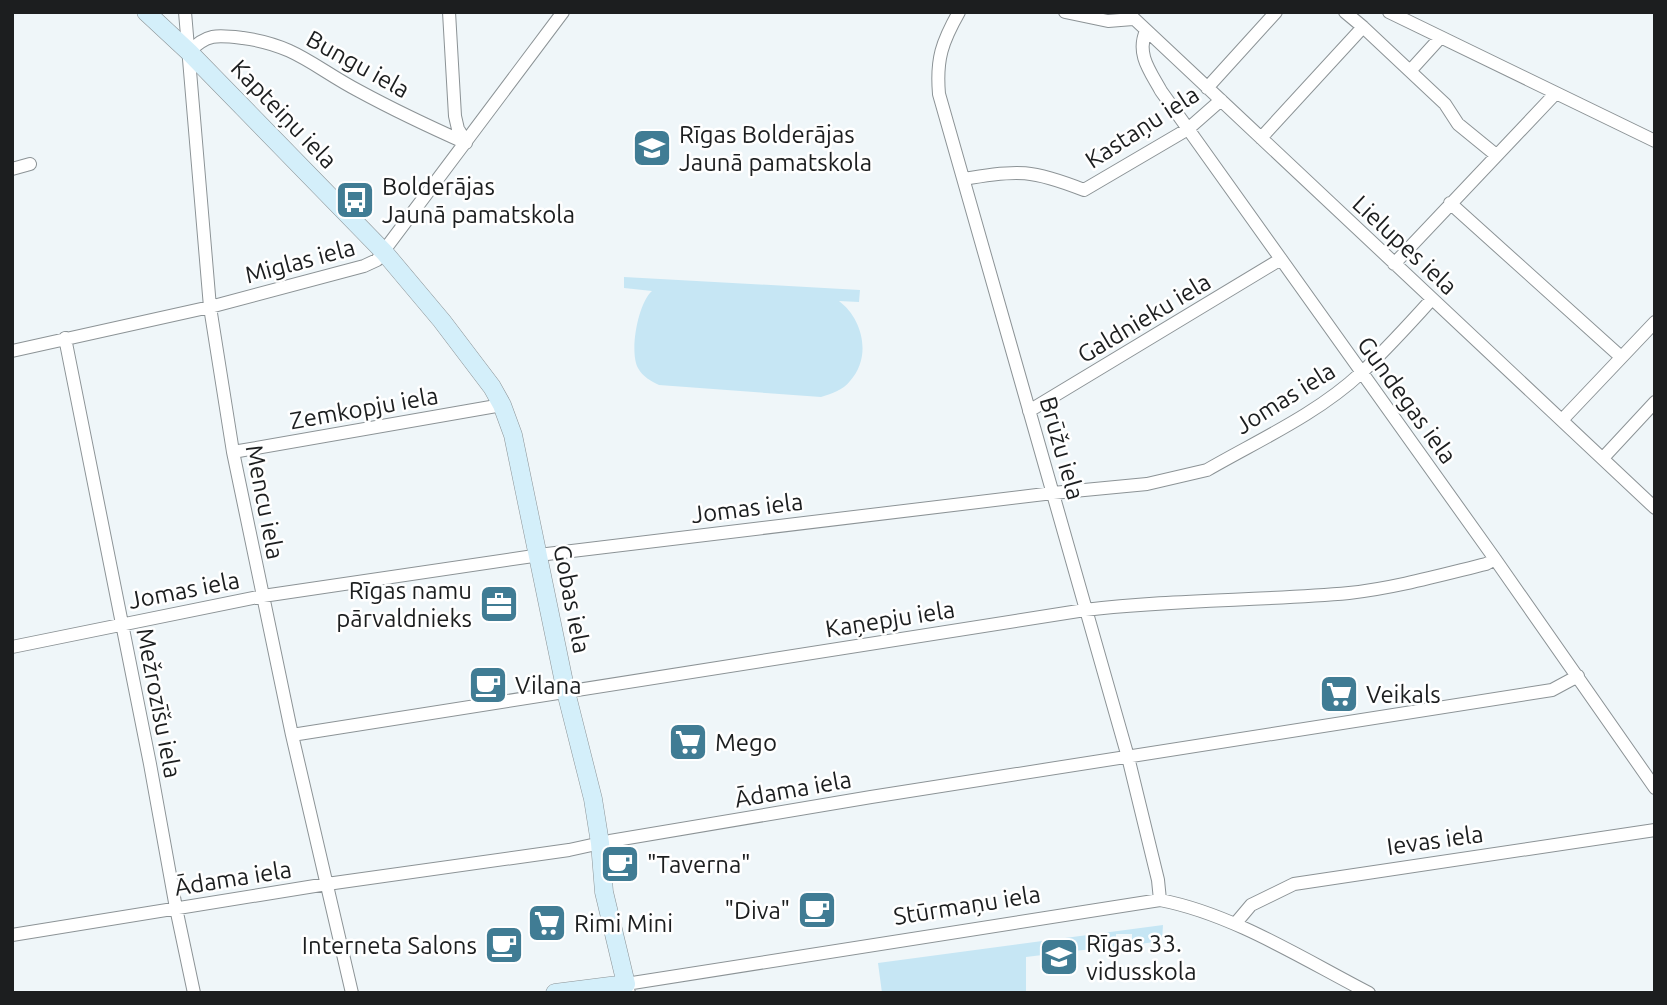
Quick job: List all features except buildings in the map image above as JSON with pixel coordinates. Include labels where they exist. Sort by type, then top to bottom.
[{"type":"street","name":"Kapteiņu iela","points":[[146,12],[190,52],[384,252]]},
{"type":"street","name":"Mencu iela","points":[[185,12],[210,307],[233,452],[292,735],[352,993]]},
{"type":"street","points":[[449,12],[455,116],[458,130],[466,142]]},
{"type":"street","name":"Miglas iela","points":[[12,352],[210,307],[364,266],[377,260],[563,12]]},
{"type":"street","name":"Brūžu iela","points":[[959,12],[942,45],[937,77],[939,94],[1128,757],[1158,880],[1160,900]]},
{"type":"street","points":[[1065,12],[1108,21],[1130,16]]},
{"type":"street","points":[[1207,88],[1276,12]]},
{"type":"street","points":[[1345,12],[1445,104],[1458,124],[1496,155]]},
{"type":"street","points":[[1389,12],[1655,141]]},
{"type":"street","name":"Lielupes iela","points":[[1130,16],[1655,508]]},
{"type":"street","points":[[1261,138],[1363,27]]},
{"type":"street","name":"Gundegas iela","points":[[1146,32],[1141,42],[1142,52],[1161,91],[1496,559],[1655,788]]},
{"type":"street","name":"Bungu iela","points":[[190,52],[204,38],[223,35],[260,40],[288,48],[343,83],[466,142]]},
{"type":"street","points":[[1410,71],[1440,38]]},
{"type":"street","points":[[1394,264],[1555,94]]},
{"type":"street","name":"Kastaņu iela","points":[[964,179],[1004,171],[1036,173],[1084,190],[1188,129],[1222,100]]},
{"type":"street","points":[[12,169],[30,164]]},
{"type":"street","points":[[1450,203],[1620,357]]},
{"type":"street","name":"Gobas iela","points":[[384,252],[442,321],[492,387],[513,435],[566,692],[593,799],[604,892],[627,988]]},
{"type":"street","name":"Galdnieku iela","points":[[1029,411],[1281,259]]},
{"type":"street","name":"Jomas iela","points":[[12,647],[262,596],[538,555],[1147,484],[1207,470],[1308,412],[1361,373],[1432,299]]},
{"type":"street","points":[[1562,420],[1655,322]]},
{"type":"street","name":"Mežrozīšu iela","points":[[65,338],[194,993]]},
{"type":"street","points":[[1602,457],[1655,402]]},
{"type":"street","name":"Zemkopju iela","points":[[233,452],[502,405]]},
{"type":"street","name":"Kaņepju iela","points":[[292,735],[1085,610],[1350,592],[1422,580],[1496,559]]},
{"type":"street","name":"Ādama iela","points":[[12,934],[327,884],[569,850],[1552,690],[1578,676]]},
{"type":"street","name":"Ievas iela","points":[[1235,924],[1251,905],[1294,884],[1655,830]]},
{"type":"street","name":"Stūrmaņu iela","points":[[555,993],[627,988],[1160,900],[1192,907],[1235,924],[1368,993]]},
{"type":"shaded area","points":[[624,277],[860,290],[859,302],[839,301],[859,328],[863,350],[861,361],[847,384],[821,397],[659,385],[640,371],[634,351],[639,316],[652,291],[624,288]]},
{"type":"shaded area","points":[[1163,925],[1162,941],[1132,945],[1132,934],[1116,934],[1116,946],[1026,957],[1026,993],[882,993],[878,963]]},
{"type":"place","name":"Rīgas Bolderājas Jaunā pamatskola","points":[[652,148]]},
{"type":"place","name":"Bolderājas Jaunā pamatskola","points":[[355,200]]},
{"type":"place","name":"Rīgas namu pārvaldnieks","points":[[499,604]]},
{"type":"place","name":"Vilana","points":[[488,685]]},
{"type":"place","name":"Veikals","points":[[1339,694]]},
{"type":"place","name":"Mego","points":[[688,742]]},
{"type":"place","name":"\"Taverna\"","points":[[620,864]]},
{"type":"place","name":"\"Diva\"","points":[[817,910]]},
{"type":"place","name":"Rimi Mini","points":[[547,923]]},
{"type":"place","name":"Interneta Salons","points":[[504,945]]},
{"type":"place","name":"Rīgas 33. vidusskola","points":[[1059,957]]}]
